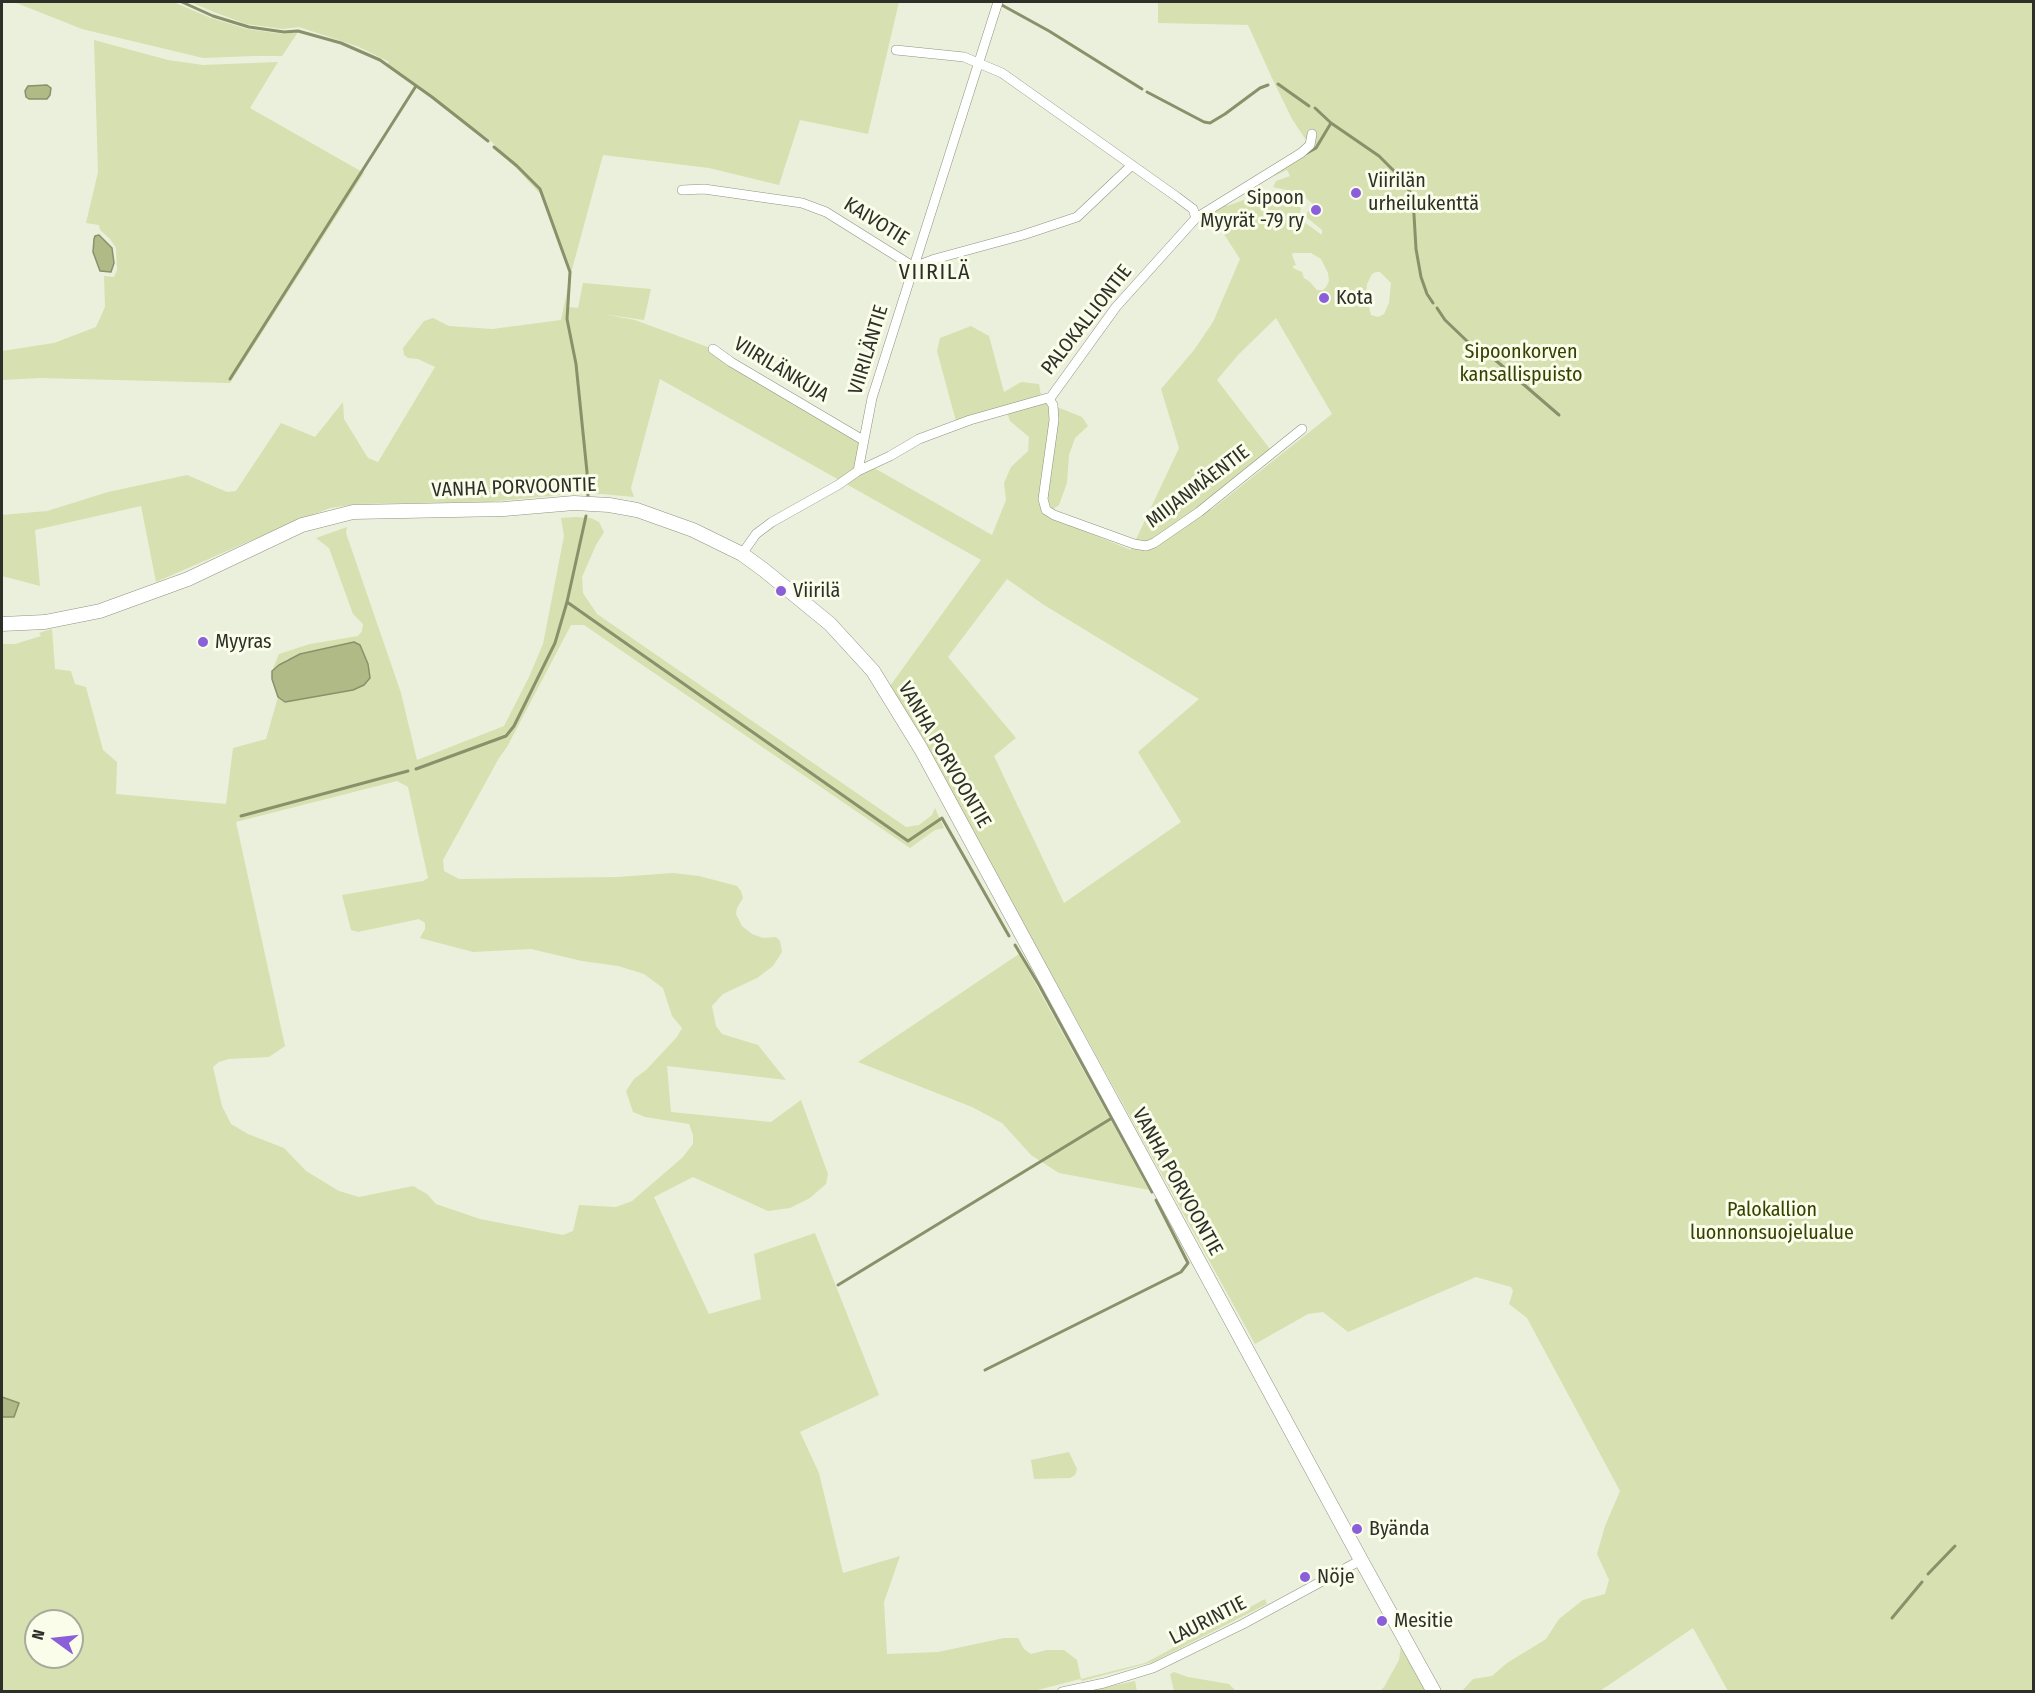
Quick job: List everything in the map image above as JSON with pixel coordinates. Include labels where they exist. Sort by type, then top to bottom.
[{"type":"street","name":"VIIRILÄNTIE","points":[[858,471],[872,398],[998,2]]},
{"type":"street","points":[[896,50],[964,57],[1002,73],[1193,209],[1196,218]]},
{"type":"street","name":"PALOKALLIONTIE","points":[[858,471],[926,436],[970,420],[1049,399],[1116,307],[1196,218],[1301,153],[1310,145],[1312,134]]},
{"type":"street","name":"KAIVOTIE","points":[[682,190],[704,189],[802,203],[826,212],[914,267],[1077,217],[1132,165]]},
{"type":"street","name":"VIIRILÄNKUJA","points":[[713,349],[863,440]]},
{"type":"street","name":"MIIJANMÄENTIE","points":[[1049,399],[1053,405],[1054,420],[1042,499],[1046,510],[1134,544],[1146,546],[1199,512],[1302,429]]},
{"type":"street","points":[[742,554],[756,534],[772,522],[838,485],[858,471]]},
{"type":"street","name":"VANHA PORVOONTIE","points":[[2,624],[45,622],[100,610],[188,579],[302,525],[353,512],[504,509],[574,503],[609,505],[664,518],[742,554],[830,624],[873,671],[921,749],[1360,1560],[1434,1692]]},
{"type":"street","name":"LAURINTIE","points":[[1062,1692],[1104,1683],[1153,1668],[1243,1624],[1360,1560]]},
{"type":"green space","points":[[14,2],[173,2],[211,18],[247,29],[283,34],[298,32],[282,56],[203,58],[82,29]]},
{"type":"green space","points":[[190,2],[899,2],[868,134],[800,120],[779,185],[709,168],[603,155],[571,273],[543,197],[489,139],[386,66],[389,62],[359,47],[299,27],[283,29],[246,24]]},
{"type":"green space","points":[[1158,2],[2033,2],[2033,1691],[1728,1691],[1693,1628],[1600,1691],[1462,1691],[1473,1679],[1492,1676],[1507,1663],[1546,1639],[1559,1619],[1583,1600],[1605,1594],[1609,1580],[1597,1554],[1605,1526],[1620,1491],[1527,1318],[1509,1304],[1513,1291],[1511,1287],[1476,1277],[1348,1332],[1323,1312],[1308,1314],[1255,1344],[954,797],[890,686],[981,560],[660,379],[631,488],[634,497],[571,494],[488,502],[357,504],[330,508],[156,582],[141,506],[35,530],[40,586],[2,576],[2,515],[47,511],[108,492],[187,475],[227,492],[236,491],[281,423],[315,437],[343,402],[344,419],[368,458],[378,462],[435,367],[404,355],[403,348],[424,321],[433,318],[449,326],[492,329],[561,320],[571,273],[569,307],[578,308],[583,283],[651,289],[644,320],[602,314],[635,320],[713,349],[863,440],[858,471],[869,465],[992,535],[1006,500],[1004,483],[1011,467],[1028,451],[1029,437],[1010,421],[1006,410],[957,425],[937,351],[940,338],[971,326],[989,336],[1004,392],[1021,382],[1039,384],[1042,401],[1082,417],[1088,426],[1075,438],[1069,455],[1067,483],[1059,505],[1045,515],[1131,550],[1179,448],[1161,389],[1194,350],[1213,322],[1240,259],[1209,211],[1224,202],[1227,206],[1255,196],[1286,197],[1295,199],[1301,209],[1300,213],[1293,215],[1293,218],[1300,219],[1322,235],[1322,230],[1305,216],[1313,204],[1304,194],[1273,187],[1276,181],[1290,176],[1287,170],[1274,176],[1272,174],[1308,143],[1292,119],[1248,25],[1158,23]],"holes":[[[1293,253],[1311,253],[1321,259],[1329,281],[1323,290],[1317,290],[1304,278],[1302,272],[1293,268],[1296,265]],[[1380,272],[1391,283],[1389,303],[1384,314],[1378,317],[1371,315],[1366,295],[1367,284],[1372,274]],[[1276,318],[1332,414],[1211,510],[1207,506],[1273,453],[1217,380],[1238,355]],[[1007,579],[1044,605],[1199,699],[1138,752],[1181,822],[1064,903],[994,756],[1016,738],[948,657]]]},
{"type":"green space","points":[[94,40],[168,60],[203,65],[278,62],[250,108],[364,173],[230,383],[40,378],[2,380],[2,351],[54,343],[96,327],[105,307],[104,276],[114,277],[117,270],[116,248],[100,230],[99,225],[86,223],[98,172]]},
{"type":"green space","points":[[561,518],[591,518],[599,522],[604,532],[582,577],[583,593],[597,614],[906,827],[919,825],[932,815],[935,808],[944,828],[935,830],[910,848],[584,625],[571,625],[507,747],[443,860],[444,871],[459,879],[617,877],[673,873],[699,876],[737,886],[743,898],[736,914],[742,926],[752,934],[763,938],[776,937],[780,941],[782,952],[773,966],[757,978],[723,994],[712,1006],[716,1026],[722,1034],[758,1045],[786,1080],[667,1066],[671,1112],[771,1122],[801,1100],[828,1174],[826,1184],[810,1198],[790,1208],[768,1211],[693,1177],[654,1197],[709,1314],[761,1299],[754,1254],[815,1233],[879,1395],[800,1432],[819,1473],[843,1573],[900,1556],[884,1602],[887,1654],[938,1652],[1004,1638],[1018,1638],[1024,1649],[1031,1654],[1047,1650],[1064,1650],[1077,1660],[1081,1679],[1145,1663],[1265,1599],[1267,1604],[1153,1662],[1034,1691],[2,1691],[2,644],[15,644],[41,636],[39,633],[52,629],[55,669],[71,671],[75,684],[86,687],[103,750],[117,762],[116,794],[226,804],[233,748],[266,739],[278,697],[285,702],[353,690],[364,685],[370,678],[287,659],[272,671],[279,654],[310,644],[358,636],[362,631],[363,624],[353,614],[329,548],[316,538],[347,527],[346,533],[401,693],[417,760],[504,726],[543,644],[564,536]],"holes":[[[397,781],[408,787],[428,878],[423,881],[342,895],[351,930],[358,932],[419,919],[425,923],[425,929],[420,938],[473,952],[531,949],[582,961],[618,966],[644,974],[663,988],[672,1016],[682,1028],[677,1037],[646,1070],[634,1079],[626,1091],[633,1112],[645,1117],[689,1124],[693,1144],[682,1158],[632,1201],[616,1207],[579,1205],[573,1231],[563,1235],[480,1219],[436,1204],[427,1194],[413,1186],[359,1197],[339,1191],[306,1171],[284,1148],[248,1134],[231,1124],[222,1106],[213,1067],[229,1059],[269,1057],[285,1046],[236,822]]]},
{"type":"green space","points":[[1019,954],[1149,1190],[1059,1173],[1031,1155],[1002,1123],[972,1107],[858,1062]]},
{"type":"green space","points":[[1069,1452],[1077,1469],[1075,1475],[1070,1478],[1034,1479],[1031,1460]]},
{"type":"green space","points":[[1401,1646],[1428,1691],[1379,1692],[1399,1660]]},
{"type":"green space","points":[[1174,1672],[1188,1677],[1229,1684],[1236,1691],[1174,1691],[1170,1674]]},
{"type":"green space","points":[[1135,1681],[1137,1691],[1088,1691]]},
{"type":"shaded area","points":[[47,85],[51,88],[47,99],[26,97],[25,91],[28,86]]},
{"type":"shaded area","points":[[99,235],[112,248],[114,263],[111,272],[100,271],[93,252],[95,236]]},
{"type":"shaded area","points":[[354,642],[360,645],[368,664],[370,678],[364,685],[353,690],[285,702],[278,697],[272,671],[279,665],[300,654]]},
{"type":"shaded area","points":[[2,1397],[19,1403],[14,1417],[2,1417]]},
{"type":"waterway","points":[[182,2],[213,16],[249,27],[284,32],[298,31],[341,43],[380,60],[488,141]]},
{"type":"waterway","points":[[1000,4],[1049,31],[1142,89]]},
{"type":"waterway","points":[[1278,84],[1309,106]]},
{"type":"waterway","points":[[1147,92],[1210,123],[1260,88],[1268,85]]},
{"type":"waterway","points":[[230,379],[416,86]]},
{"type":"waterway","points":[[1315,108],[1331,123],[1379,156],[1404,181],[1413,198],[1416,249],[1421,277],[1433,303]]},
{"type":"waterway","points":[[1307,153],[1316,148],[1331,123]]},
{"type":"waterway","points":[[494,147],[540,189],[570,272],[567,319],[576,364],[588,497]]},
{"type":"waterway","points":[[1437,308],[1445,320],[1468,342],[1486,352],[1559,415]]},
{"type":"waterway","points":[[416,769],[506,736],[514,726],[555,643],[567,602],[586,516]]},
{"type":"waterway","points":[[567,602],[908,841],[942,818],[1009,936]]},
{"type":"waterway","points":[[241,816],[408,771]]},
{"type":"waterway","points":[[1015,945],[1152,1192]]},
{"type":"waterway","points":[[838,1285],[1112,1118]]},
{"type":"waterway","points":[[985,1370],[1181,1272],[1188,1263],[1156,1200]]},
{"type":"waterway","points":[[1928,1574],[1955,1546]]},
{"type":"waterway","points":[[1892,1618],[1922,1582]]},
{"type":"place","name":"Viirilän urheilukenttä","points":[[1356,193]]},
{"type":"place","name":"Sipoon Myyrät -79 ry","points":[[1316,210]]},
{"type":"place","name":"Kota","points":[[1324,298]]},
{"type":"place","name":"Viirilä","points":[[781,591]]},
{"type":"place","name":"Myyras","points":[[203,642]]},
{"type":"place","name":"Byända","points":[[1357,1529]]},
{"type":"place","name":"Nöje","points":[[1305,1577]]},
{"type":"place","name":"Mesitie","points":[[1382,1621]]},
{"type":"district","name":"VIIRILÄ","points":[[935,273]]},
{"type":"park label","name":"Sipoonkorven kansallispuisto","points":[[1521,364]]},
{"type":"park label","name":"Palokallion luonnonsuojelualue","points":[[1772,1222]]}]
